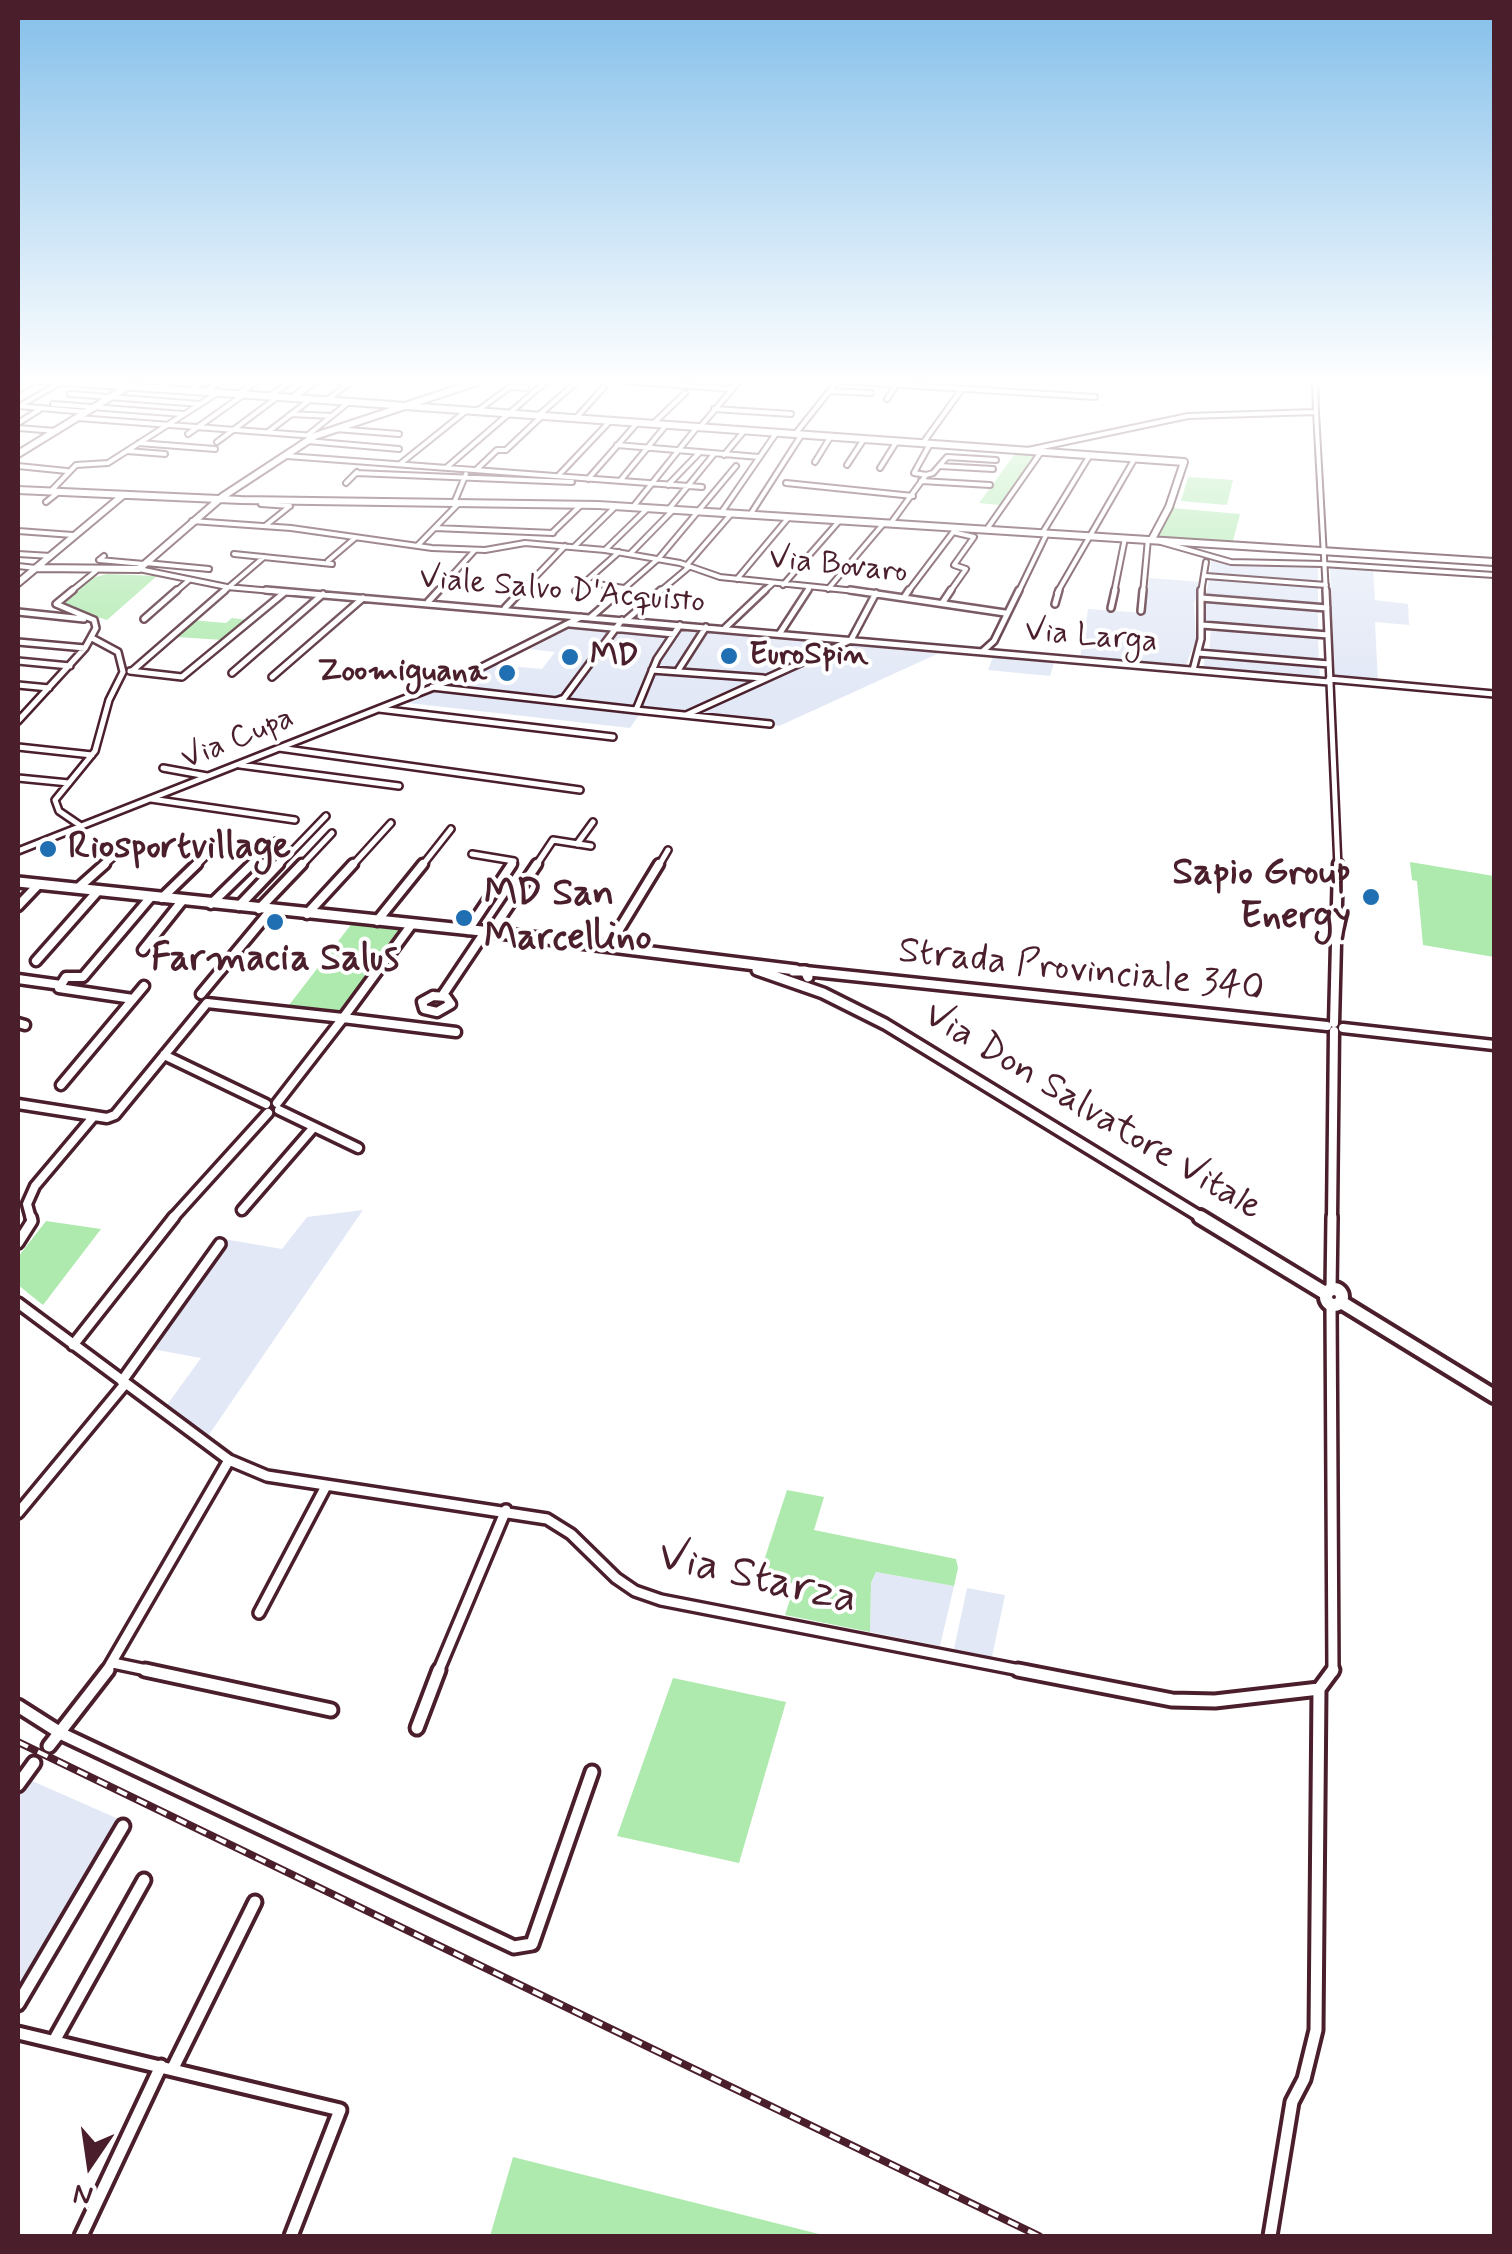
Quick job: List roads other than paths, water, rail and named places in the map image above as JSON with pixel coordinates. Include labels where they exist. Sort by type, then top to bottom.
[{"type":"street","points":[[51,492],[57,484]]},
{"type":"street","points":[[18,566],[96,572],[143,565],[192,521],[243,484]]},
{"type":"street","points":[[418,545],[456,503],[462,484]]},
{"type":"street","points":[[632,507],[649,484]]},
{"type":"street","points":[[661,484],[702,487]]},
{"type":"street","name":"Via Cupa","points":[[18,851],[506,658],[587,617],[659,558],[723,484]]},
{"type":"street","points":[[721,513],[741,484]]},
{"type":"street","points":[[750,514],[768,484]]},
{"type":"street","points":[[798,484],[913,496]]},
{"type":"street","points":[[828,589],[913,496],[919,484]]},
{"type":"street","points":[[976,484],[990,485]]},
{"type":"street","points":[[987,529],[1018,484]]},
{"type":"street","name":"Via Larga","points":[[984,651],[994,641],[1045,533],[1073,484]]},
{"type":"street","points":[[1055,604],[1057,593],[1120,484]]},
{"type":"street","points":[[1141,611],[1150,539],[1176,484]]},
{"type":"street","points":[[1270,2236],[1292,2102],[1304,2079],[1316,2030],[1319,1688],[1334,1672],[1332,1297],[1338,843],[1319,484]]},
{"type":"street","points":[[630,554],[671,510],[687,486]]},
{"type":"street","points":[[18,490],[264,502],[581,504],[1494,562]]},
{"type":"street","points":[[46,502],[60,492]]},
{"type":"street","points":[[18,583],[123,495]]},
{"type":"street","points":[[264,502],[290,506],[264,526]]},
{"type":"street","points":[[542,544],[581,504]]},
{"type":"street","points":[[574,547],[616,506]]},
{"type":"street","points":[[605,550],[648,508]]},
{"type":"street","points":[[554,702],[564,698],[624,620],[688,566],[732,513]]},
{"type":"street","points":[[736,579],[789,517]]},
{"type":"street","points":[[783,584],[840,520]]},
{"type":"street","name":"Via Bovaro","points":[[192,521],[476,550],[542,544],[605,550],[659,558],[736,579],[905,596],[1006,613]]},
{"type":"street","points":[[434,528],[553,533]]},
{"type":"street","points":[[905,596],[955,529]]},
{"type":"street","points":[[943,602],[966,569],[954,565],[974,536],[955,529]]},
{"type":"street","points":[[18,531],[73,536]]},
{"type":"street","points":[[234,554],[330,562],[355,538]]},
{"type":"street","points":[[1111,608],[1125,538]]},
{"type":"street","points":[[1150,539],[1219,560],[1494,575]]},
{"type":"street","points":[[505,608],[564,546]]},
{"type":"street","points":[[428,602],[476,550]]},
{"type":"street","points":[[575,590],[619,552]]},
{"type":"street","points":[[18,554],[51,556]]},
{"type":"street","points":[[104,556],[98,560],[209,569]]},
{"type":"street","points":[[80,826],[55,806],[57,795],[92,755],[109,700],[126,672],[264,557]]},
{"type":"street","points":[[1193,670],[1202,625],[1206,562]]},
{"type":"street","name":"Viale Salvo D'Acquisto","points":[[143,565],[188,582],[227,587],[984,651]]},
{"type":"street","points":[[94,620],[56,604],[96,572]]},
{"type":"street","points":[[1206,576],[1326,585]]},
{"type":"street","points":[[144,619],[188,582]]},
{"type":"street","points":[[584,582],[624,588]]},
{"type":"street","points":[[724,628],[773,584]]},
{"type":"street","points":[[780,633],[810,587]]},
{"type":"street","points":[[126,672],[182,677],[284,592]]},
{"type":"street","points":[[232,673],[323,594]]},
{"type":"street","points":[[686,716],[852,640],[876,594]]},
{"type":"street","points":[[272,677],[364,597]]},
{"type":"street","points":[[1201,598],[1327,608]]},
{"type":"street","points":[[18,612],[94,620]]},
{"type":"street","points":[[18,721],[85,648],[96,628],[94,620]]},
{"type":"street","points":[[570,624],[674,634]]},
{"type":"street","points":[[636,710],[654,667],[680,625]]},
{"type":"street","points":[[1202,625],[1328,635]]},
{"type":"street","points":[[679,669],[706,627]]},
{"type":"street","points":[[92,638],[118,652],[126,672]]},
{"type":"street","points":[[18,642],[85,648]]},
{"type":"street","name":"Via Larga","points":[[984,651],[1494,694]]},
{"type":"street","points":[[1198,653],[1329,664]]},
{"type":"street","points":[[18,661],[70,666]]},
{"type":"street","points":[[654,667],[767,678]]},
{"type":"street","points":[[18,685],[49,688]]},
{"type":"street","points":[[432,687],[770,724]]},
{"type":"street","points":[[564,698],[571,704]]},
{"type":"street","points":[[18,706],[32,707]]},
{"type":"street","points":[[376,709],[613,738]]},
{"type":"street","points":[[18,747],[92,755]]},
{"type":"street","points":[[278,748],[580,790]]},
{"type":"street","points":[[236,765],[399,786]]},
{"type":"street","points":[[163,768],[207,776]]},
{"type":"street","points":[[18,778],[70,783]]},
{"type":"street","points":[[150,799],[295,820]]},
{"type":"street","points":[[238,907],[326,816]]},
{"type":"street","points":[[577,844],[593,822]]},
{"type":"street","points":[[307,914],[391,823]]},
{"type":"street","points":[[377,921],[451,829]]},
{"type":"street","points":[[259,909],[332,833]]},
{"type":"street","points":[[442,996],[553,840],[591,846]]},
{"type":"street","points":[[211,904],[276,842]]},
{"type":"street","points":[[77,889],[127,845]]},
{"type":"street","points":[[610,946],[668,850]]},
{"type":"street","points":[[162,899],[209,852]]},
{"type":"street","points":[[468,930],[514,861],[472,854]]},
{"type":"street","name":"Via Don Salvatore Vitale","points":[[18,882],[610,946],[717,960],[799,977],[885,1024],[1494,1396]]},
{"type":"street","points":[[18,906],[38,884]]},
{"type":"street","points":[[36,961],[97,892]]},
{"type":"street","points":[[133,1000],[59,988],[66,977],[83,977],[150,898]]},
{"type":"street","points":[[142,950],[182,901]]},
{"type":"street","points":[[201,994],[271,910]]},
{"type":"street","points":[[73,1346],[186,1201],[272,1108],[412,924]]},
{"type":"street","name":"Strada Provinciale 340","points":[[799,977],[829,973],[1494,1045]]},
{"type":"street","points":[[18,979],[61,985]]},
{"type":"street","points":[[62,1085],[144,986]]},
{"type":"street","points":[[18,1114],[22,1105],[114,1116],[206,1003],[456,1032]]},
{"type":"street","points":[[164,1055],[358,1148]]},
{"type":"street","points":[[18,1243],[32,1222],[27,1204],[35,1186],[94,1116]]},
{"type":"street","points":[[242,1210],[314,1128]]},
{"type":"street","points":[[18,1514],[124,1383],[220,1244]]},
{"type":"street","name":"Via Starza","points":[[18,1303],[229,1460],[266,1476],[325,1488],[506,1510],[547,1519],[570,1534],[635,1592],[661,1600],[1172,1700],[1216,1701],[1319,1688]]},
{"type":"street","points":[[49,1746],[114,1663],[229,1460]]},
{"type":"street","points":[[259,1613],[325,1488]]},
{"type":"street","points":[[417,1728],[506,1510]]},
{"type":"street","points":[[114,1663],[332,1710]]},
{"type":"street","points":[[18,1706],[62,1734],[514,1947],[532,1944],[592,1772]]},
{"type":"street","points":[[18,1786],[34,1763]]},
{"type":"street","points":[[18,2004],[123,1826]]},
{"type":"street","points":[[54,2040],[144,1880]]},
{"type":"street","points":[[81,2236],[255,1902]]},
{"type":"street","points":[[18,2033],[340,2110],[291,2236]]},
{"type":"railway","points":[[18,1742],[1039,2236]]},
{"type":"place","name":"EuroSpin","points":[[729,656]]},
{"type":"place","name":"MD","points":[[570,657]]},
{"type":"place","name":"Zoomiguana","points":[[507,673]]},
{"type":"place","name":"Riosportvillage","points":[[48,849]]},
{"type":"place","name":"Sapio Group Energy","points":[[1371,897]]},
{"type":"place","name":"MD San Marcellino","points":[[464,918]]},
{"type":"place","name":"Farmacia Salus","points":[[275,922]]}]
